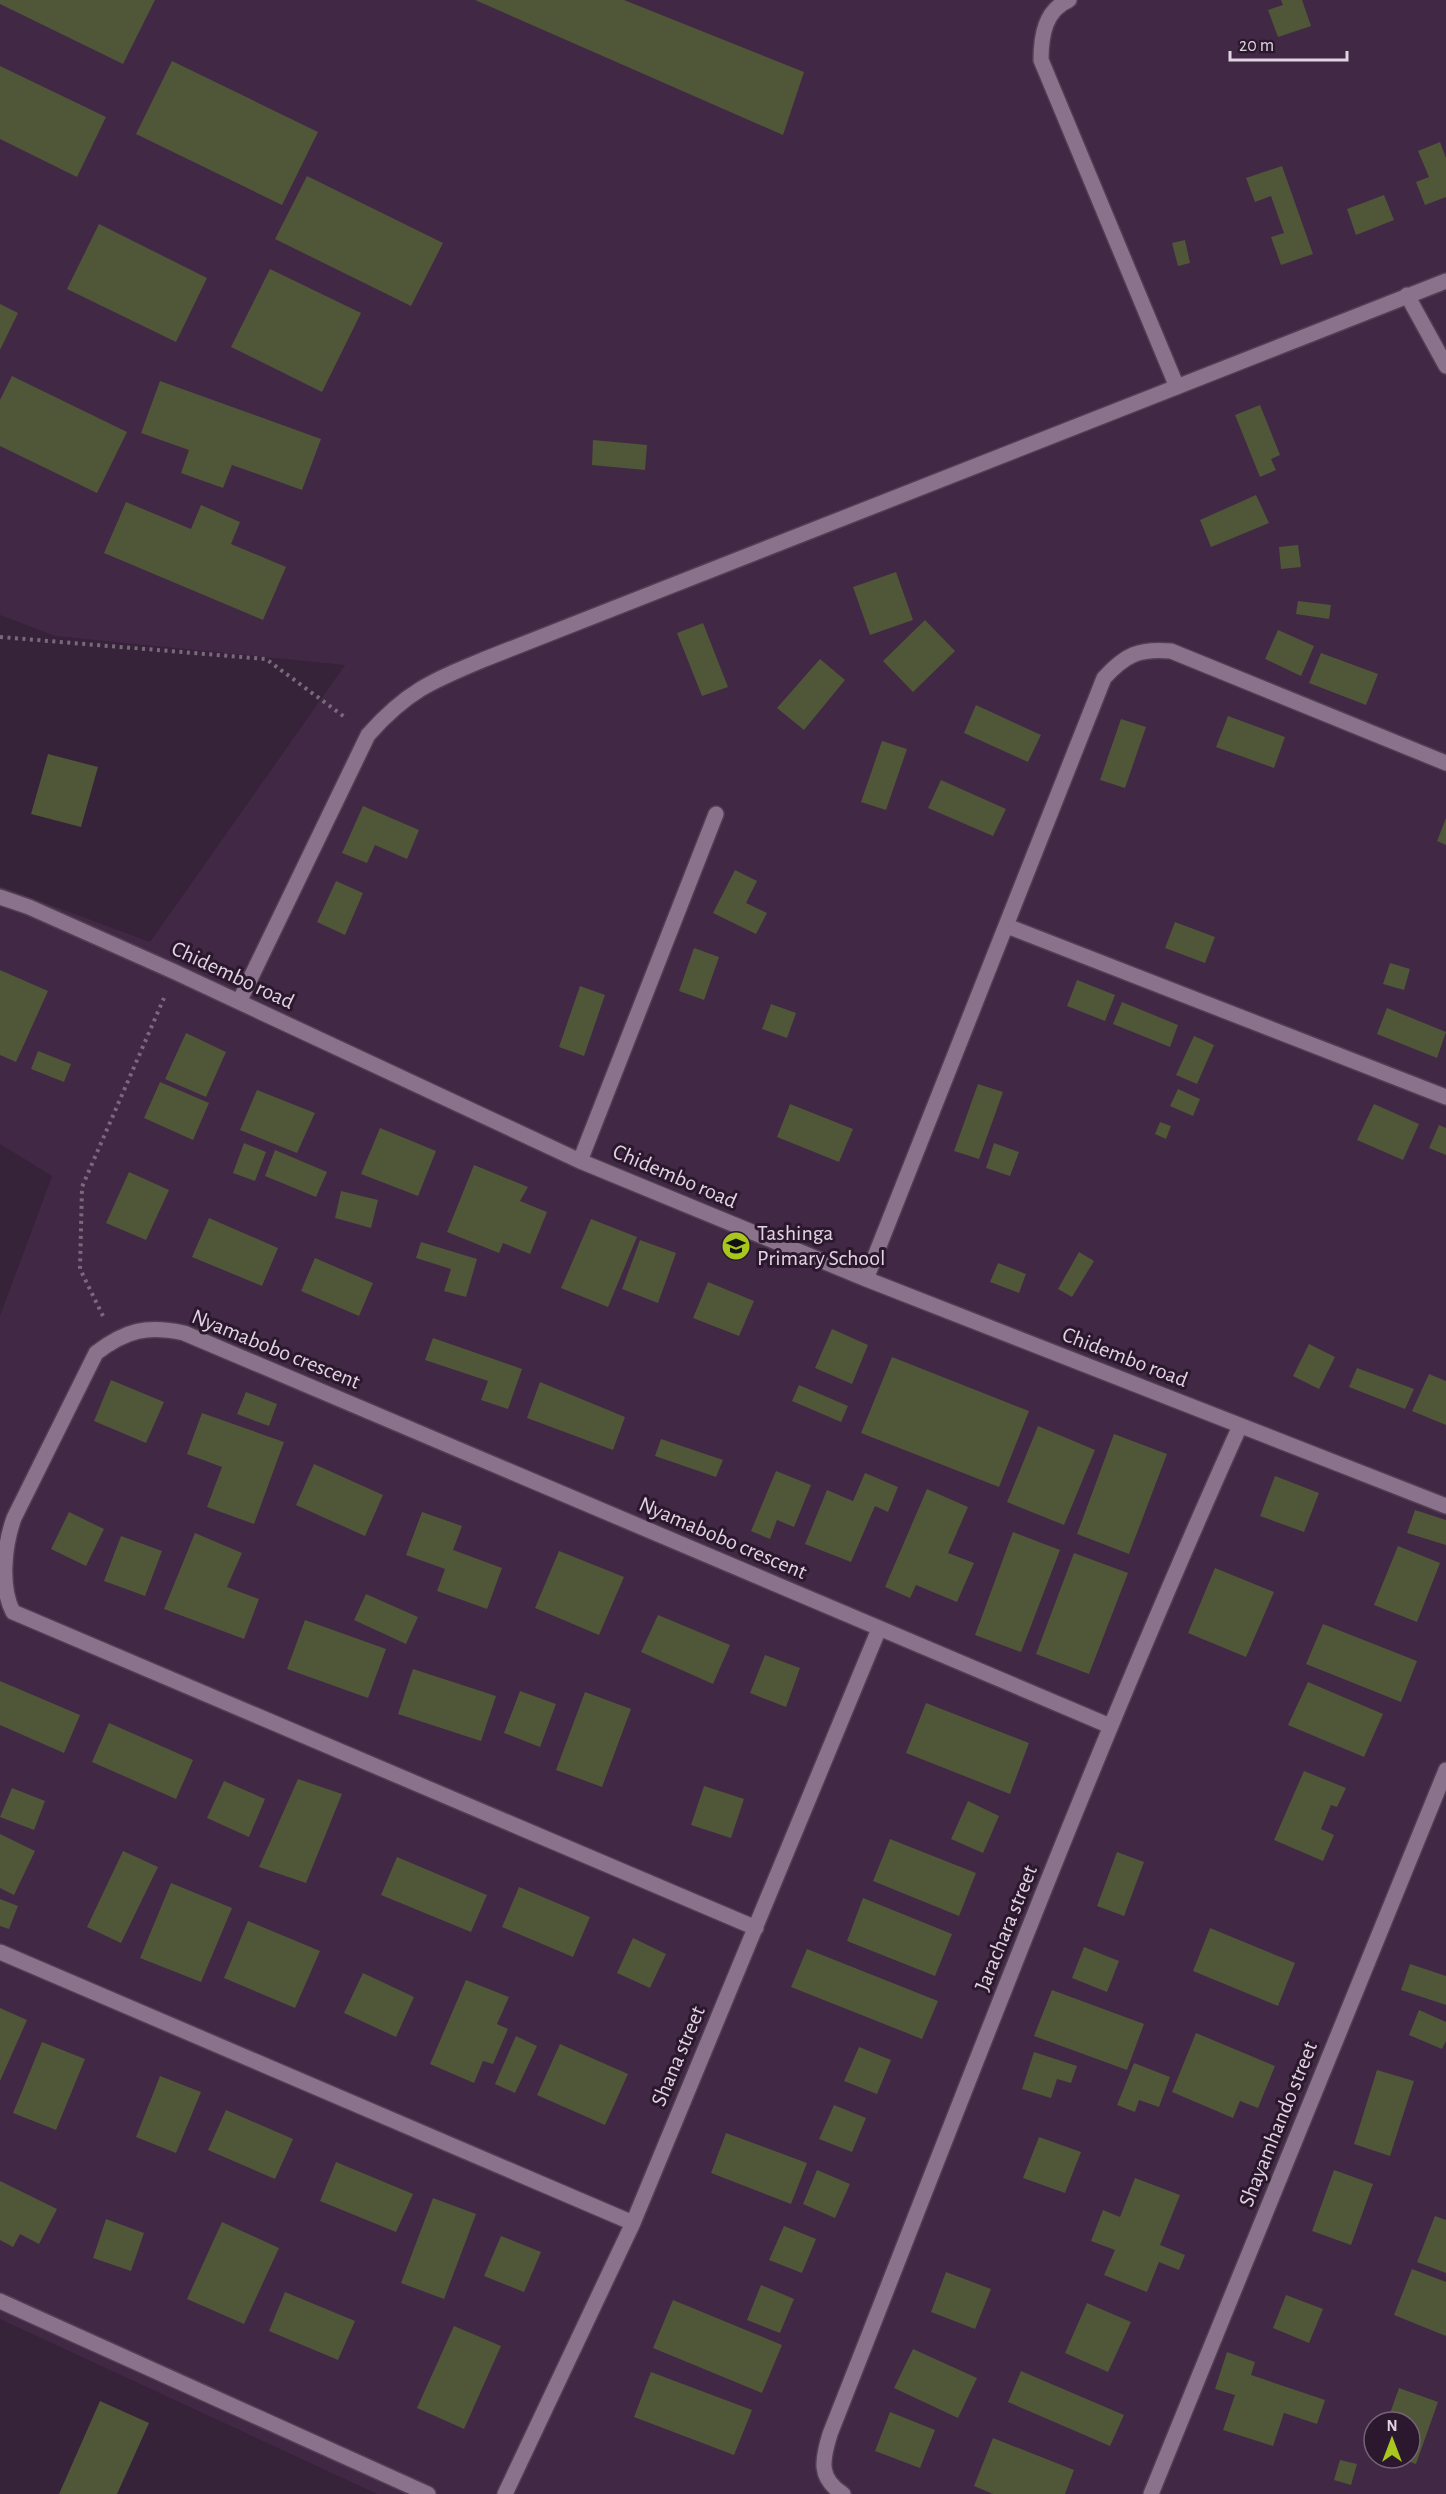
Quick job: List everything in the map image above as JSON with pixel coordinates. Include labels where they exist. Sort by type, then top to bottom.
[{"type":"street","points":[[1070,0],[1060,4],[1044,29],[1041,60],[1177,387]]},
{"type":"street","points":[[239,1002],[368,735],[399,702],[442,677],[1446,281]]},
{"type":"street","points":[[1407,295],[1446,366]]},
{"type":"street","points":[[866,1279],[1104,678],[1129,655],[1147,650],[1171,651],[1446,763]]},
{"type":"street","points":[[580,1161],[716,814]]},
{"type":"street","name":"Chidembo road","points":[[0,897],[29,907],[175,972],[580,1161],[866,1279],[1446,1506]]},
{"type":"street","points":[[1007,926],[1446,1097]]},
{"type":"street","name":"Nyamabobo crescent","points":[[756,1928],[14,1612],[4,1596],[0,1570],[5,1542],[96,1353],[115,1338],[139,1331],[159,1328],[184,1333],[1110,1726]]},
{"type":"street","name":"Jarachara street","points":[[843,2494],[827,2481],[824,2469],[825,2450],[1110,1726],[1177,1566],[1240,1426]]},
{"type":"street","name":"Shana street","points":[[504,2494],[633,2223],[879,1629]]},
{"type":"street","name":"Shayamhando street","points":[[1151,2494],[1446,1770]]},
{"type":"street","points":[[0,1952],[633,2223]]},
{"type":"street","points":[[0,2301],[428,2494]]},
{"type":"path","points":[[0,637],[266,659],[368,735]]},
{"type":"path","points":[[115,1338],[80,1269],[82,1187],[175,972]]},
{"type":"shaded area","name":"Tashinga Primary School","points":[[0,0],[1446,0],[1446,2494],[377,2494],[0,2319],[0,1316],[52,1176],[0,1144],[0,886],[150,942],[345,665],[55,636],[0,615]]},
{"type":"building","points":[[0,0],[155,0],[123,64],[0,4]]},
{"type":"building","points":[[475,0],[624,0],[804,72],[783,135]]},
{"type":"building","points":[[1281,0],[1302,0],[1311,26],[1278,37],[1268,10],[1283,5]]},
{"type":"building","points":[[172,61],[318,132],[282,205],[136,134]]},
{"type":"building","points":[[0,66],[106,117],[77,177],[0,139]]},
{"type":"building","points":[[1440,142],[1446,158],[1446,197],[1425,205],[1416,182],[1429,177],[1418,151]]},
{"type":"building","points":[[1282,166],[1313,254],[1281,265],[1271,237],[1284,233],[1271,196],[1255,202],[1246,178]]},
{"type":"building","points":[[307,176],[443,243],[411,306],[275,239]]},
{"type":"building","points":[[1384,195],[1394,220],[1356,235],[1347,209]]},
{"type":"building","points":[[99,224],[207,278],[176,342],[67,289]]},
{"type":"building","points":[[1185,240],[1190,263],[1178,266],[1172,243]]},
{"type":"building","points":[[270,269],[361,313],[322,392],[231,347]]},
{"type":"building","points":[[0,304],[18,313],[0,350]]},
{"type":"building","points":[[12,376],[127,432],[97,493],[0,446],[0,400]]},
{"type":"building","points":[[160,381],[321,439],[302,490],[232,465],[223,488],[181,473],[189,450],[141,433]]},
{"type":"building","points":[[1260,405],[1280,455],[1271,459],[1276,470],[1260,477],[1235,415]]},
{"type":"building","points":[[593,440],[647,445],[645,470],[592,465]]},
{"type":"building","points":[[1256,495],[1269,523],[1211,547],[1200,520]]},
{"type":"building","points":[[126,502],[191,529],[201,505],[240,522],[231,544],[286,567],[263,620],[104,553]]},
{"type":"building","points":[[1298,545],[1301,567],[1281,569],[1279,547]]},
{"type":"building","points":[[896,572],[913,620],[870,635],[853,587]]},
{"type":"building","points":[[1298,601],[1331,605],[1329,619],[1296,614]]},
{"type":"building","points":[[925,620],[955,651],[913,692],[883,661]]},
{"type":"building","points":[[703,623],[728,687],[702,696],[677,633]]},
{"type":"building","points":[[1278,630],[1314,646],[1301,676],[1265,659]]},
{"type":"building","points":[[1321,653],[1378,674],[1366,705],[1309,683]]},
{"type":"building","points":[[820,659],[845,680],[804,730],[777,708]]},
{"type":"building","points":[[976,705],[1041,735],[1028,762],[964,733]]},
{"type":"building","points":[[1228,716],[1285,737],[1274,768],[1216,747]]},
{"type":"building","points":[[1121,719],[1146,727],[1125,788],[1100,780]]},
{"type":"building","points":[[882,741],[907,749],[886,810],[861,802]]},
{"type":"building","points":[[48,754],[98,767],[81,827],[31,814]]},
{"type":"building","points":[[941,780],[1006,809],[993,836],[928,808]]},
{"type":"building","points":[[363,806],[419,830],[407,859],[375,845],[367,863],[342,853]]},
{"type":"building","points":[[1446,818],[1446,845],[1437,841]]},
{"type":"building","points":[[735,870],[757,881],[746,903],[767,913],[756,934],[713,913]]},
{"type":"building","points":[[336,881],[363,893],[345,935],[317,922]]},
{"type":"building","points":[[1175,922],[1215,937],[1205,963],[1165,948]]},
{"type":"building","points":[[694,948],[719,957],[704,1000],[679,991]]},
{"type":"building","points":[[1390,963],[1410,969],[1404,990],[1383,984]]},
{"type":"building","points":[[0,970],[48,991],[16,1062],[0,1055]]},
{"type":"building","points":[[1077,980],[1115,995],[1105,1021],[1067,1006]]},
{"type":"building","points":[[580,986],[605,995],[584,1056],[559,1047]]},
{"type":"building","points":[[1122,1002],[1178,1025],[1170,1047],[1113,1024]]},
{"type":"building","points":[[771,1004],[796,1013],[787,1038],[762,1029]]},
{"type":"building","points":[[1387,1008],[1446,1032],[1437,1058],[1377,1034]]},
{"type":"building","points":[[186,1033],[226,1052],[206,1097],[165,1079]]},
{"type":"building","points":[[1194,1036],[1214,1045],[1197,1084],[1176,1075]]},
{"type":"building","points":[[38,1051],[71,1064],[64,1082],[31,1069]]},
{"type":"building","points":[[160,1082],[209,1103],[193,1140],[144,1118]]},
{"type":"building","points":[[978,1084],[1003,1092],[979,1159],[954,1151]]},
{"type":"building","points":[[1178,1089],[1200,1099],[1193,1116],[1170,1106]]},
{"type":"building","points":[[257,1090],[315,1113],[297,1153],[240,1130]]},
{"type":"building","points":[[790,1104],[853,1129],[839,1162],[777,1137]]},
{"type":"building","points":[[1374,1104],[1419,1124],[1403,1160],[1357,1140]]},
{"type":"building","points":[[1160,1122],[1171,1126],[1166,1139],[1155,1134]]},
{"type":"building","points":[[1439,1125],[1446,1128],[1446,1155],[1429,1148]]},
{"type":"building","points":[[380,1128],[436,1151],[418,1196],[361,1174]]},
{"type":"building","points":[[244,1143],[266,1152],[255,1181],[233,1173]]},
{"type":"building","points":[[994,1143],[1019,1152],[1010,1176],[986,1168]]},
{"type":"building","points":[[275,1150],[327,1172],[316,1197],[265,1176]]},
{"type":"building","points":[[474,1165],[528,1187],[520,1201],[547,1212],[530,1254],[503,1243],[499,1253],[447,1232]]},
{"type":"building","points":[[129,1172],[169,1190],[146,1240],[106,1223]]},
{"type":"building","points":[[341,1191],[378,1200],[371,1228],[335,1218]]},
{"type":"building","points":[[209,1218],[278,1248],[262,1286],[192,1257]]},
{"type":"building","points":[[591,1219],[637,1237],[608,1307],[561,1288]]},
{"type":"building","points":[[640,1240],[676,1253],[658,1303],[622,1289]]},
{"type":"building","points":[[421,1242],[477,1259],[466,1297],[444,1291],[451,1269],[416,1258]]},
{"type":"building","points":[[1079,1252],[1094,1261],[1072,1297],[1058,1289]]},
{"type":"building","points":[[315,1258],[373,1283],[359,1316],[301,1291]]},
{"type":"building","points":[[998,1263],[1026,1274],[1019,1293],[990,1282]]},
{"type":"building","points":[[708,1282],[754,1301],[739,1336],[693,1318]]},
{"type":"building","points":[[832,1329],[868,1345],[852,1384],[815,1368]]},
{"type":"building","points":[[433,1338],[522,1369],[508,1409],[481,1400],[488,1381],[425,1360]]},
{"type":"building","points":[[1309,1344],[1335,1357],[1319,1389],[1293,1376]]},
{"type":"building","points":[[892,1357],[1029,1411],[999,1487],[861,1433]]},
{"type":"building","points":[[1357,1368],[1414,1389],[1405,1409],[1349,1387]]},
{"type":"building","points":[[1429,1374],[1446,1381],[1446,1425],[1412,1411]]},
{"type":"building","points":[[111,1380],[164,1402],[146,1443],[94,1421]]},
{"type":"building","points":[[540,1382],[625,1417],[613,1450],[527,1418]]},
{"type":"building","points":[[799,1385],[848,1406],[841,1422],[792,1401]]},
{"type":"building","points":[[246,1392],[277,1404],[269,1426],[237,1414]]},
{"type":"building","points":[[202,1413],[284,1442],[254,1524],[207,1507],[222,1467],[187,1454]]},
{"type":"building","points":[[1038,1426],[1095,1450],[1064,1525],[1007,1502]]},
{"type":"building","points":[[1114,1434],[1167,1454],[1129,1554],[1077,1534]]},
{"type":"building","points":[[661,1439],[723,1460],[716,1477],[655,1456]]},
{"type":"building","points":[[314,1464],[383,1495],[365,1536],[296,1505]]},
{"type":"building","points":[[776,1471],[811,1485],[794,1527],[777,1520],[770,1539],[751,1531]]},
{"type":"building","points":[[865,1473],[898,1487],[888,1512],[875,1506],[851,1562],[805,1544],[827,1490],[853,1501]]},
{"type":"building","points":[[1275,1476],[1319,1493],[1304,1532],[1260,1516]]},
{"type":"building","points":[[927,1489],[968,1507],[948,1553],[974,1563],[957,1602],[916,1585],[910,1598],[885,1587]]},
{"type":"building","points":[[1415,1510],[1446,1520],[1446,1545],[1407,1533]]},
{"type":"building","points":[[69,1512],[104,1529],[86,1566],[51,1549]]},
{"type":"building","points":[[422,1512],[462,1526],[453,1550],[502,1568],[487,1609],[437,1591],[445,1569],[406,1555]]},
{"type":"building","points":[[1013,1532],[1060,1550],[1021,1652],[975,1635]]},
{"type":"building","points":[[195,1533],[242,1553],[227,1587],[259,1599],[244,1639],[164,1609]]},
{"type":"building","points":[[121,1536],[162,1551],[145,1596],[104,1581]]},
{"type":"building","points":[[1398,1546],[1440,1563],[1417,1622],[1374,1605]]},
{"type":"building","points":[[559,1551],[624,1577],[599,1635],[535,1608]]},
{"type":"building","points":[[1074,1553],[1128,1573],[1089,1674],[1036,1654]]},
{"type":"building","points":[[1215,1568],[1274,1592],[1246,1657],[1188,1633]]},
{"type":"building","points":[[366,1594],[418,1617],[406,1644],[354,1620]]},
{"type":"building","points":[[658,1615],[730,1645],[713,1684],[641,1652]]},
{"type":"building","points":[[305,1620],[386,1649],[368,1698],[287,1669]]},
{"type":"building","points":[[1323,1624],[1417,1661],[1401,1702],[1306,1664]]},
{"type":"building","points":[[765,1655],[800,1668],[786,1707],[750,1693]]},
{"type":"building","points":[[413,1669],[496,1696],[481,1741],[398,1714]]},
{"type":"building","points":[[0,1681],[80,1715],[64,1753],[0,1725]]},
{"type":"building","points":[[1308,1682],[1383,1714],[1364,1757],[1288,1725]]},
{"type":"building","points":[[520,1691],[556,1704],[540,1747],[504,1733]]},
{"type":"building","points":[[585,1692],[631,1709],[602,1787],[556,1770]]},
{"type":"building","points":[[926,1703],[1029,1743],[1010,1794],[906,1753]]},
{"type":"building","points":[[109,1723],[193,1760],[176,1799],[92,1762]]},
{"type":"building","points":[[1304,1771],[1346,1788],[1337,1807],[1331,1805],[1321,1829],[1334,1835],[1323,1861],[1274,1840]]},
{"type":"building","points":[[298,1779],[342,1794],[306,1883],[259,1867]]},
{"type":"building","points":[[224,1781],[265,1799],[249,1837],[207,1818]]},
{"type":"building","points":[[704,1786],[744,1799],[731,1838],[691,1825]]},
{"type":"building","points":[[12,1788],[45,1801],[34,1830],[0,1817]]},
{"type":"building","points":[[968,1801],[999,1816],[983,1853],[951,1839]]},
{"type":"building","points":[[0,1834],[35,1851],[14,1895],[0,1888]]},
{"type":"building","points":[[890,1839],[976,1873],[959,1916],[873,1881]]},
{"type":"building","points":[[123,1851],[158,1867],[121,1943],[87,1927]]},
{"type":"building","points":[[1117,1852],[1144,1862],[1124,1916],[1097,1906]]},
{"type":"building","points":[[397,1857],[487,1895],[471,1932],[381,1895]]},
{"type":"building","points":[[171,1883],[232,1908],[201,1982],[140,1958]]},
{"type":"building","points":[[519,1887],[590,1917],[573,1957],[502,1927]]},
{"type":"building","points":[[863,1898],[952,1934],[935,1976],[847,1941]]},
{"type":"building","points":[[0,1899],[18,1906],[9,1929],[0,1926]]},
{"type":"building","points":[[248,1921],[320,1951],[295,2008],[224,1978]]},
{"type":"building","points":[[1210,1928],[1295,1963],[1278,2006],[1193,1971]]},
{"type":"building","points":[[633,1938],[666,1954],[650,1988],[617,1973]]},
{"type":"building","points":[[1084,1947],[1119,1961],[1107,1992],[1072,1978]]},
{"type":"building","points":[[807,1949],[938,2001],[922,2039],[791,1987]]},
{"type":"building","points":[[1410,1964],[1446,1976],[1446,2005],[1401,1990]]},
{"type":"building","points":[[363,1973],[414,1997],[396,2037],[344,2013]]},
{"type":"building","points":[[466,1980],[509,1997],[497,2024],[508,2029],[493,2064],[483,2061],[474,2083],[430,2064]]},
{"type":"building","points":[[1052,1990],[1144,2024],[1127,2070],[1034,2036]]},
{"type":"building","points":[[0,2008],[27,2020],[0,2081]]},
{"type":"building","points":[[1419,2010],[1446,2022],[1446,2041],[1442,2049],[1409,2035]]},
{"type":"building","points":[[1196,2033],[1275,2066],[1258,2108],[1240,2101],[1233,2118],[1172,2092]]},
{"type":"building","points":[[516,2036],[537,2046],[515,2093],[495,2084]]},
{"type":"building","points":[[42,2042],[85,2059],[56,2130],[13,2113]]},
{"type":"building","points":[[560,2044],[628,2074],[605,2125],[537,2095]]},
{"type":"building","points":[[859,2047],[891,2060],[877,2094],[844,2081]]},
{"type":"building","points":[[1034,2052],[1077,2066],[1071,2083],[1057,2079],[1051,2098],[1022,2089]]},
{"type":"building","points":[[1134,2063],[1170,2077],[1159,2107],[1139,2100],[1135,2112],[1117,2105]]},
{"type":"building","points":[[1377,2070],[1414,2081],[1390,2156],[1354,2144]]},
{"type":"building","points":[[160,2076],[201,2092],[176,2153],[136,2137]]},
{"type":"building","points":[[834,2105],[866,2118],[852,2152],[819,2139]]},
{"type":"building","points":[[226,2110],[293,2139],[275,2179],[208,2150]]},
{"type":"building","points":[[726,2133],[807,2163],[791,2204],[711,2173]]},
{"type":"building","points":[[1039,2137],[1081,2152],[1065,2193],[1023,2178]]},
{"type":"building","points":[[336,2162],[413,2194],[396,2232],[320,2201]]},
{"type":"building","points":[[817,2170],[850,2184],[835,2218],[803,2204]]},
{"type":"building","points":[[1334,2170],[1373,2184],[1351,2245],[1312,2231]]},
{"type":"building","points":[[1135,2178],[1180,2195],[1160,2245],[1185,2255],[1179,2270],[1159,2262],[1147,2292],[1104,2275],[1115,2250],[1091,2241],[1103,2210],[1120,2217]]},
{"type":"building","points":[[0,2181],[57,2209],[39,2244],[20,2234],[13,2247],[0,2240]]},
{"type":"building","points":[[433,2198],[476,2214],[444,2299],[401,2283]]},
{"type":"building","points":[[1435,2216],[1446,2220],[1446,2273],[1417,2262]]},
{"type":"building","points":[[106,2219],[144,2233],[131,2271],[93,2258]]},
{"type":"building","points":[[222,2222],[279,2248],[244,2324],[187,2299]]},
{"type":"building","points":[[784,2226],[816,2239],[802,2273],[769,2260]]},
{"type":"building","points":[[501,2236],[541,2252],[524,2292],[484,2276]]},
{"type":"building","points":[[1412,2269],[1446,2282],[1446,2336],[1394,2315]]},
{"type":"building","points":[[946,2272],[991,2289],[975,2329],[931,2312]]},
{"type":"building","points":[[761,2285],[794,2299],[780,2333],[747,2320]]},
{"type":"building","points":[[285,2292],[355,2321],[338,2360],[269,2331]]},
{"type":"building","points":[[1286,2295],[1323,2309],[1309,2343],[1273,2328]]},
{"type":"building","points":[[673,2300],[782,2345],[762,2393],[653,2348]]},
{"type":"building","points":[[1087,2303],[1131,2322],[1108,2372],[1065,2353]]},
{"type":"building","points":[[454,2326],[501,2346],[464,2429],[417,2408]]},
{"type":"building","points":[[913,2349],[977,2378],[958,2418],[894,2388]]},
{"type":"building","points":[[1227,2352],[1255,2362],[1251,2375],[1325,2400],[1317,2424],[1284,2413],[1273,2446],[1223,2430],[1235,2395],[1215,2389]]},
{"type":"building","points":[[1021,2371],[1124,2415],[1110,2446],[1008,2402]]},
{"type":"building","points":[[651,2372],[752,2410],[734,2455],[634,2417]]},
{"type":"building","points":[[1399,2388],[1438,2402],[1422,2447],[1422,2410],[1391,2410]]},
{"type":"building","points":[[100,2401],[149,2423],[117,2494],[59,2494]]},
{"type":"building","points":[[890,2412],[935,2430],[920,2468],[875,2451]]},
{"type":"building","points":[[993,2438],[1074,2470],[1065,2494],[993,2494],[974,2486]]},
{"type":"building","points":[[1340,2460],[1357,2464],[1351,2485],[1334,2480]]},
{"type":"place","name":"Tashinga Primary School","points":[[736,1246]]}]
